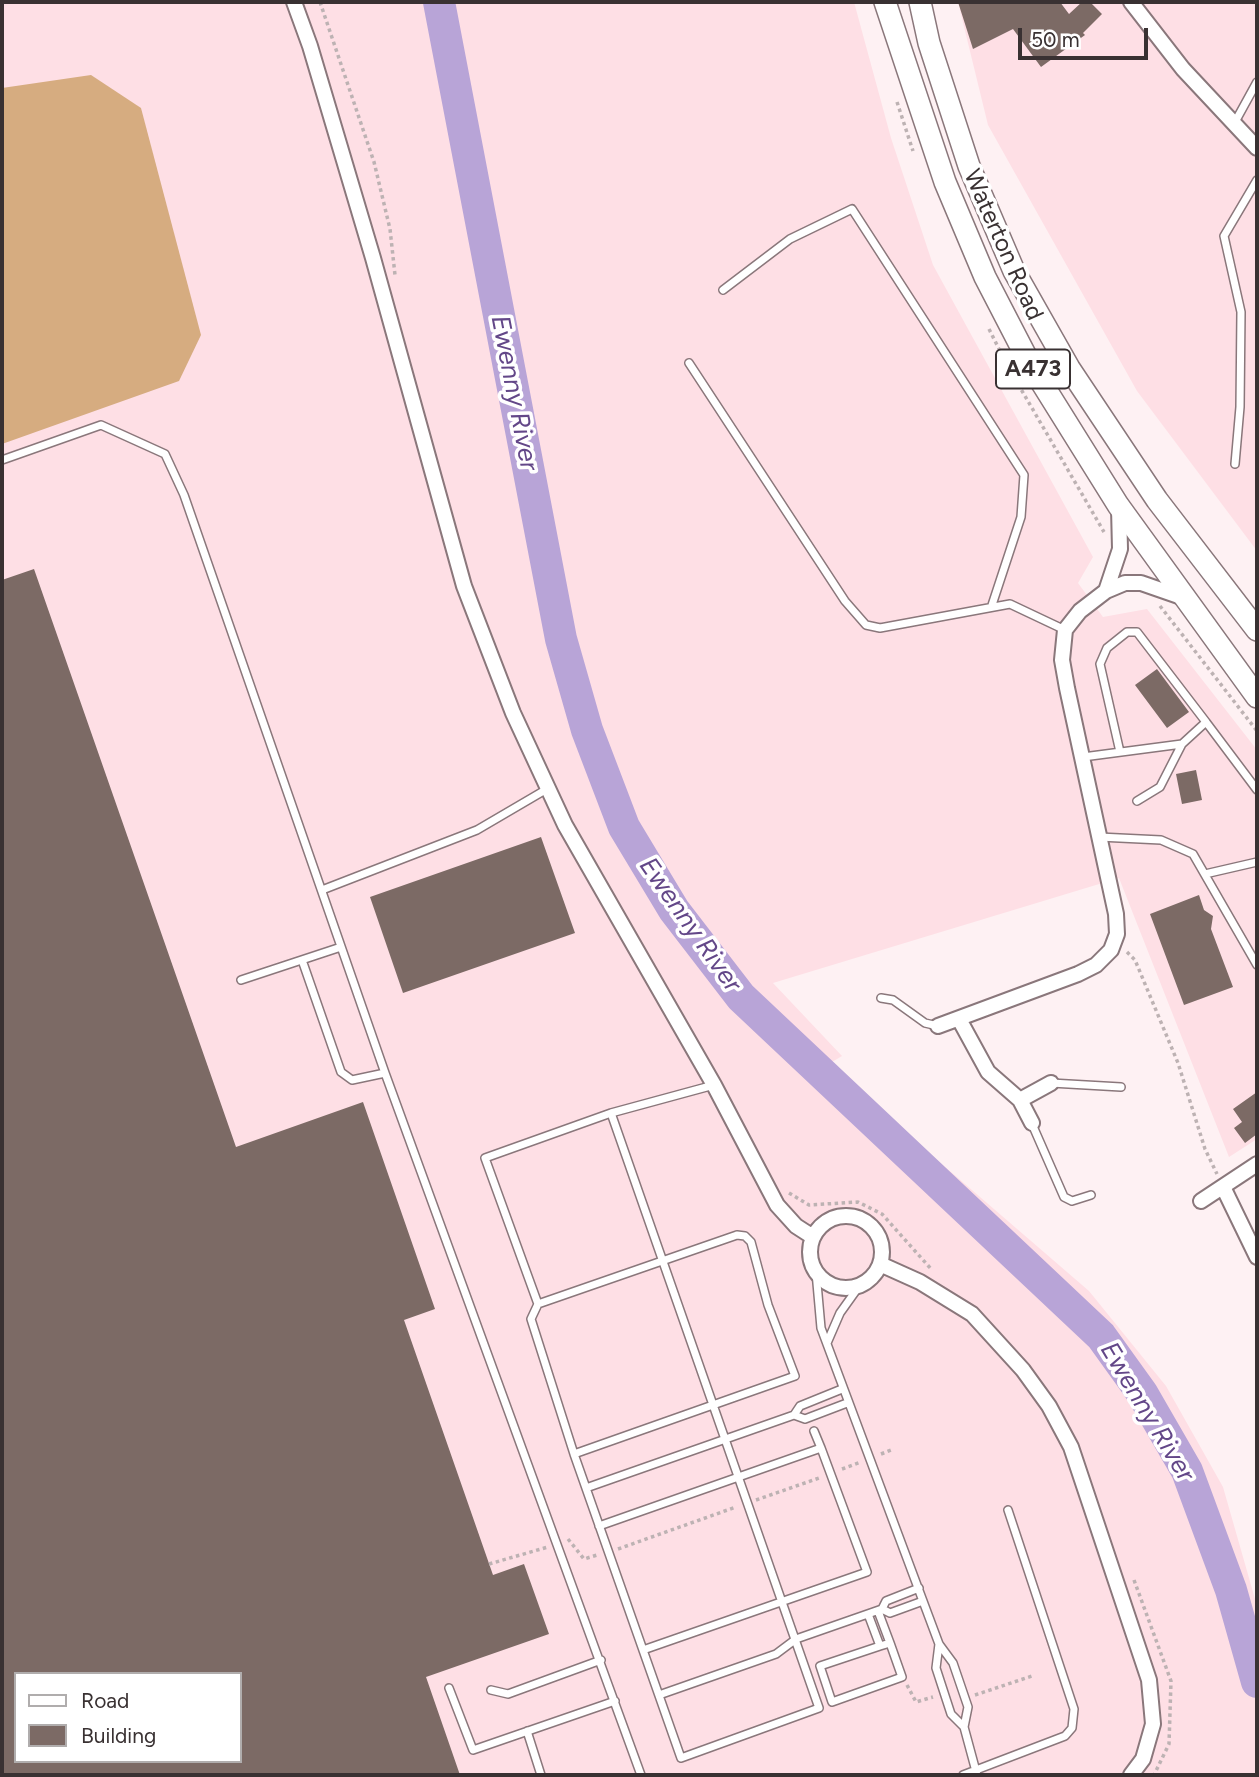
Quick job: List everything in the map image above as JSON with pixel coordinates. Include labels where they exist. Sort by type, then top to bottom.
[{"type":"main road","name":"Waterton Road","points":[[885,2],[945,182],[985,277],[1030,364],[1118,505],[1257,697]]},
{"type":"main road","name":"Waterton Road","points":[[920,2],[929,43],[969,166],[1014,271],[1069,368],[1157,500],[1257,630]]},
{"type":"street","points":[[294,2],[310,46],[373,258],[464,586],[513,713],[547,789],[714,1085],[777,1205],[796,1226],[813,1237]]},
{"type":"street","points":[[1131,2],[1182,69],[1252,143]]},
{"type":"street","points":[[1106,592],[1120,549],[1118,505]]},
{"type":"street","points":[[939,1026],[1078,974],[1096,965],[1114,944],[1115,914],[1062,660],[1065,630],[1080,611],[1106,592],[1125,583],[1141,583],[1187,599]]},
{"type":"street","points":[[959,1019],[988,1072],[1020,1100],[1032,1123]]},
{"type":"street","points":[[1020,1100],[1051,1083]]},
{"type":"street","points":[[1200,1201],[1224,1189],[1257,1164]]},
{"type":"street","points":[[1224,1189],[1257,1257]]},
{"type":"street","points":[[838,1216],[860,1218],[869,1224],[881,1242],[880,1264],[869,1280],[860,1285],[836,1287],[816,1272],[810,1248],[813,1237],[819,1227],[838,1216]]},
{"type":"street","points":[[880,1264],[920,1282],[972,1314],[1023,1370],[1049,1406],[1071,1447],[1149,1679],[1153,1724],[1143,1759],[1130,1775]]},
{"type":"lane","points":[[1235,122],[1257,82]]},
{"type":"lane","points":[[1235,464],[1240,407],[1241,312],[1224,236],[1257,180]]},
{"type":"lane","points":[[723,290],[790,239],[852,209],[1024,475],[1020,517],[992,606]]},
{"type":"lane","points":[[690,363],[845,601],[866,625],[880,628],[1010,604],[1065,630]]},
{"type":"lane","points":[[2,460],[101,425],[164,454],[184,495],[385,1073],[641,1775]]},
{"type":"lane","points":[[1120,752],[1100,664],[1107,648],[1128,632],[1137,632],[1145,639],[1257,790]]},
{"type":"lane","points":[[1137,802],[1160,787],[1182,744],[1206,722]]},
{"type":"lane","points":[[1082,757],[1182,744]]},
{"type":"lane","points":[[321,890],[477,830],[547,789]]},
{"type":"lane","points":[[1098,837],[1161,840],[1193,854],[1257,965]]},
{"type":"lane","points":[[1205,874],[1257,862]]},
{"type":"lane","points":[[241,980],[341,947]]},
{"type":"lane","points":[[302,960],[341,1073],[352,1080],[385,1073]]},
{"type":"lane","points":[[881,998],[893,1000],[925,1023],[939,1026]]},
{"type":"lane","points":[[1051,1083],[1121,1087]]},
{"type":"lane","points":[[611,1113],[819,1708],[681,1758],[574,1454],[531,1319],[538,1304],[485,1158],[611,1113],[714,1085]]},
{"type":"lane","points":[[1032,1123],[1064,1196],[1072,1201],[1091,1195]]},
{"type":"lane","points":[[538,1304],[737,1236],[745,1236],[751,1242],[768,1305],[794,1376],[574,1454]]},
{"type":"lane","points":[[816,1272],[821,1328],[847,1404],[939,1644],[953,1663],[968,1707],[964,1727],[976,1773]]},
{"type":"lane","points":[[827,1344],[840,1313],[860,1285]]},
{"type":"lane","points":[[586,1488],[794,1415],[800,1406],[842,1389]]},
{"type":"lane","points":[[794,1415],[805,1419],[847,1404]]},
{"type":"lane","points":[[643,1650],[867,1572],[814,1431]]},
{"type":"lane","points":[[600,1527],[821,1448]]},
{"type":"lane","points":[[963,1775],[976,1773],[1065,1736],[1072,1728],[1074,1709],[1008,1510]]},
{"type":"lane","points":[[880,1610],[886,1601],[919,1588]]},
{"type":"lane","points":[[659,1695],[776,1654],[796,1639],[880,1610],[890,1613],[923,1601]]},
{"type":"lane","points":[[880,1610],[902,1677],[832,1702],[820,1666],[890,1643]]},
{"type":"lane","points":[[868,1614],[880,1646]]},
{"type":"lane","points":[[939,1644],[936,1668],[951,1714],[964,1727]]},
{"type":"lane","points":[[491,1690],[508,1694],[601,1660]]},
{"type":"lane","points":[[449,1688],[473,1750],[615,1701]]},
{"type":"lane","points":[[527,1731],[541,1775]]},
{"type":"path","points":[[320,2],[374,162],[390,229],[396,282]]},
{"type":"path","points":[[1114,944],[1129,953],[1139,969],[1178,1063],[1205,1149],[1224,1189]]},
{"type":"path","points":[[785,1187],[790,1195],[809,1205],[858,1202],[882,1214],[922,1262],[942,1278]]},
{"type":"path","points":[[489,1564],[558,1544],[569,1538],[584,1559],[894,1449]]},
{"type":"path","points":[[1131,1572],[1171,1681],[1169,1744],[1154,1775]]},
{"type":"shaded area","points":[[2,2],[854,2],[891,138],[933,265],[1093,557],[1078,583],[1103,617],[1147,609],[1257,750],[1257,1139],[1229,1157],[1119,878],[773,983],[842,1056],[827,1065],[1089,1291],[1166,1386],[1223,1487],[1257,1606],[1257,1775],[2,1775]]},
{"type":"shaded area","points":[[958,2],[1257,2],[1257,551],[1137,391],[988,125]]},
{"type":"shaded area","points":[[91,75],[141,108],[201,335],[179,381],[2,444],[2,88]]},
{"type":"building","points":[[958,2],[1060,2],[1069,14],[1082,2],[1090,2],[1102,14],[1083,33],[1085,35],[1041,67],[1013,29],[973,49]]},
{"type":"building","points":[[34,569],[236,1147],[363,1102],[435,1309],[404,1320],[493,1575],[524,1564],[549,1634],[426,1677],[460,1775],[2,1775],[2,580]]},
{"type":"building","points":[[1157,669],[1189,712],[1167,728],[1135,685]]},
{"type":"building","points":[[1196,770],[1202,800],[1182,804],[1176,774]]},
{"type":"building","points":[[541,837],[575,933],[403,993],[370,897]]},
{"type":"building","points":[[1199,895],[1204,910],[1213,916],[1211,929],[1233,987],[1184,1005],[1150,914]]},
{"type":"building","points":[[1257,1092],[1257,1134],[1245,1143],[1234,1128],[1242,1122],[1233,1109]]},
{"type":"waterway","name":"Ewenny River","points":[[439,2],[561,639],[587,730],[624,827],[674,910],[741,997],[1101,1336],[1142,1393],[1187,1471],[1231,1590],[1257,1682]]}]
